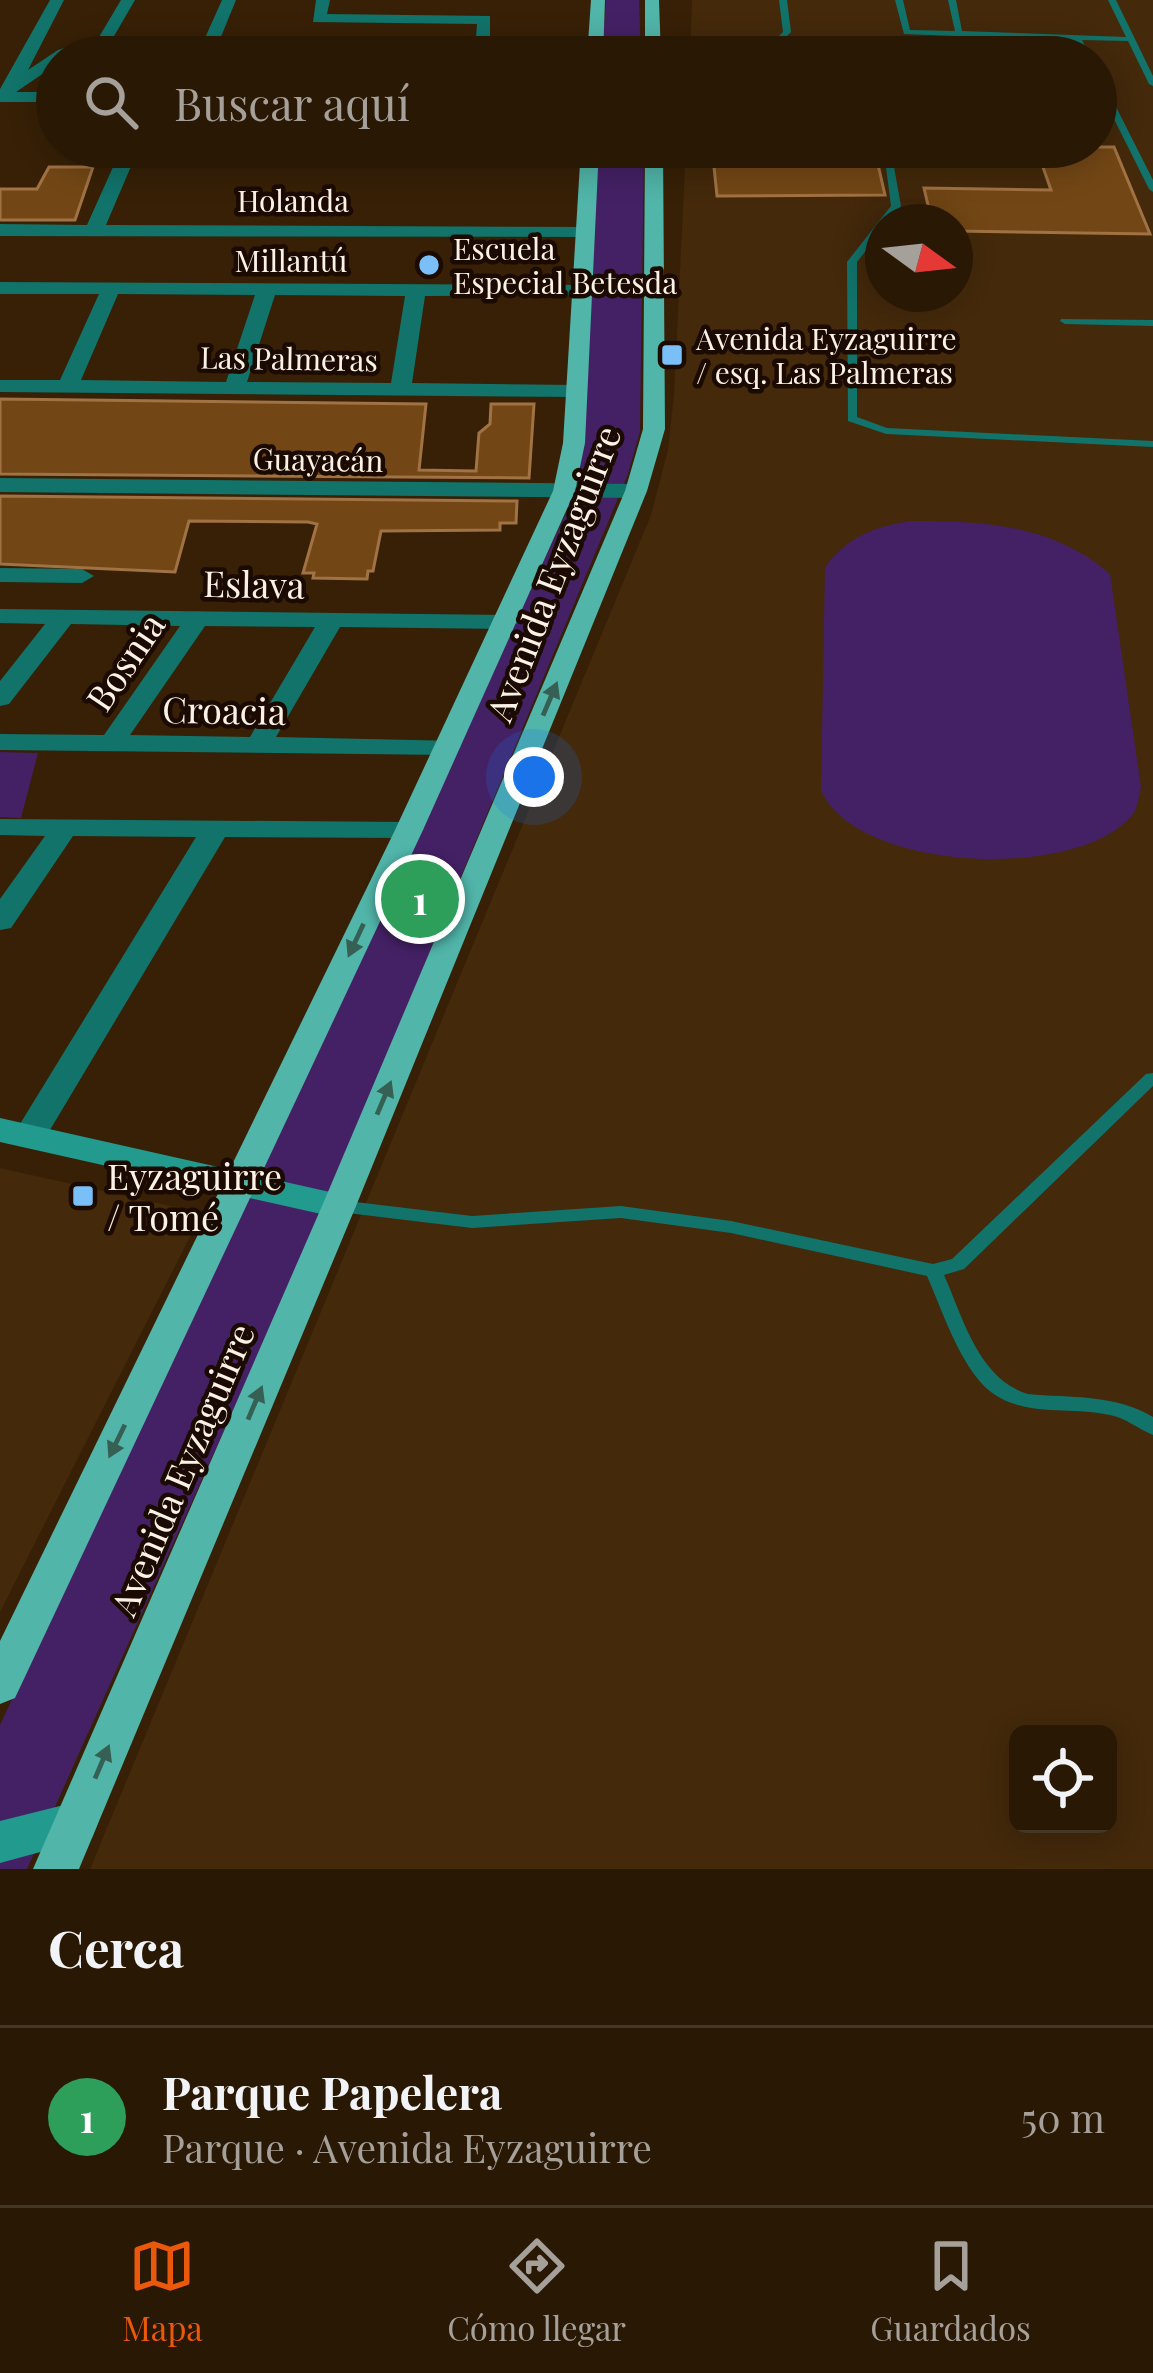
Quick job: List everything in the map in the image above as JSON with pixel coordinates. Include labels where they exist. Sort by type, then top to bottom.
[{"type":"main road","points":[[596,36],[598,0]]},
{"type":"main road","points":[[652,0],[653,36]]},
{"type":"main road","name":"Avenida Eyzaguirre","points":[[0,1685],[448,748],[564,491],[574,442],[589,168]]},
{"type":"main road","name":"Avenida Eyzaguirre","points":[[56,1869],[339,1206],[636,491],[653,429],[654,168]]},
{"type":"street","points":[[4,92],[19,53],[57,0]]},
{"type":"street","points":[[107,36],[128,0]]},
{"type":"street","points":[[214,36],[229,0]]},
{"type":"street","points":[[323,0],[318,19],[485,19],[484,36]]},
{"type":"street","points":[[4,92],[36,71]]},
{"type":"street","points":[[4,92],[36,95]]},
{"type":"street","points":[[94,230],[122,168]]},
{"type":"street","name":"Holanda","points":[[0,230],[586,232]]},
{"type":"street","name":"Millantú","points":[[0,289],[582,291]]},
{"type":"street","points":[[68,386],[111,289]]},
{"type":"street","points":[[234,388],[266,290]]},
{"type":"street","points":[[401,389],[416,290]]},
{"type":"street","name":"Las Palmeras","points":[[0,386],[577,391]]},
{"type":"street","name":"Guayacán","points":[[0,485],[636,491]]},
{"type":"street","points":[[0,575],[82,576]]},
{"type":"street","name":"Eslava","points":[[0,616],[507,622]]},
{"type":"street","points":[[0,698],[64,617]]},
{"type":"street","name":"Bosnia","points":[[111,744],[197,619]]},
{"type":"street","points":[[258,745],[332,620]]},
{"type":"street","name":"Croacia","points":[[0,742],[448,748]]},
{"type":"street","points":[[0,827],[409,830]]},
{"type":"street","points":[[0,921],[65,827]]},
{"type":"street","points":[[217,828],[15,1133],[339,1206]]},
{"type":"street","points":[[0,1842],[76,1823]]},
{"type":"lane","points":[[783,0],[787,32],[783,36]]},
{"type":"lane","points":[[898,0],[907,32],[1090,36]]},
{"type":"lane","points":[[952,0],[962,35]]},
{"type":"lane","points":[[1112,0],[1153,84]]},
{"type":"lane","points":[[1117,38],[1131,39]]},
{"type":"lane","points":[[1117,118],[1153,189]]},
{"type":"lane","points":[[890,168],[896,206],[852,262],[852,419],[886,431],[1153,444]]},
{"type":"lane","points":[[1065,321],[1153,323]]},
{"type":"lane","points":[[339,1206],[472,1222],[621,1211],[731,1227],[933,1271],[958,1264],[1152,1078]]},
{"type":"lane","points":[[933,1271],[985,1376],[1000,1392],[1023,1400],[1110,1404],[1136,1413],[1153,1427]]},
{"type":"shaded area","points":[[606,0],[639,0],[640,36],[603,36]]},
{"type":"shaded area","points":[[692,0],[1153,0],[1153,1869],[90,1869],[651,515],[668,450],[685,168],[1117,168],[1117,36],[691,36]]},
{"type":"shaded area","points":[[595,168],[644,168],[640,431],[628,474],[319,1219],[27,1869],[0,1869],[0,1725],[567,511],[574,484]]},
{"type":"shaded area","points":[[910,521],[964,522],[1040,535],[1088,557],[1110,574],[1141,787],[1133,814],[1106,836],[1067,850],[1020,858],[921,852],[877,838],[842,817],[821,790],[825,567],[862,535]]},
{"type":"shaded area","points":[[0,752],[38,753],[21,818],[0,817]]},
{"type":"shaded area","points":[[0,1168],[202,1213],[0,1612]]},
{"type":"building","points":[[1117,154],[1150,234],[973,231],[973,204],[928,204],[924,188],[1051,190],[1043,168],[1117,168]]},
{"type":"building","points":[[48,168],[93,168],[75,220],[0,220],[0,189],[37,189]]},
{"type":"building","points":[[714,168],[879,168],[885,195],[717,196]]},
{"type":"building","points":[[0,399],[426,404],[419,470],[476,471],[479,433],[490,424],[491,404],[534,404],[529,478],[0,474]]},
{"type":"building","points":[[0,496],[517,501],[516,523],[500,523],[500,530],[381,531],[367,579],[313,578],[314,573],[303,573],[317,524],[308,522],[189,521],[175,572],[0,564]]},
{"type":"place","name":"Escuela Especial Betesda","points":[[429,265]]},
{"type":"place","name":"Avenida Eyzaguirre / esq. Las Palmeras","points":[[672,355]]},
{"type":"place","name":"Parque Papelera","points":[[420,899]]},
{"type":"place","name":"Eyzaguirre / Tomé","points":[[83,1196]]}]
